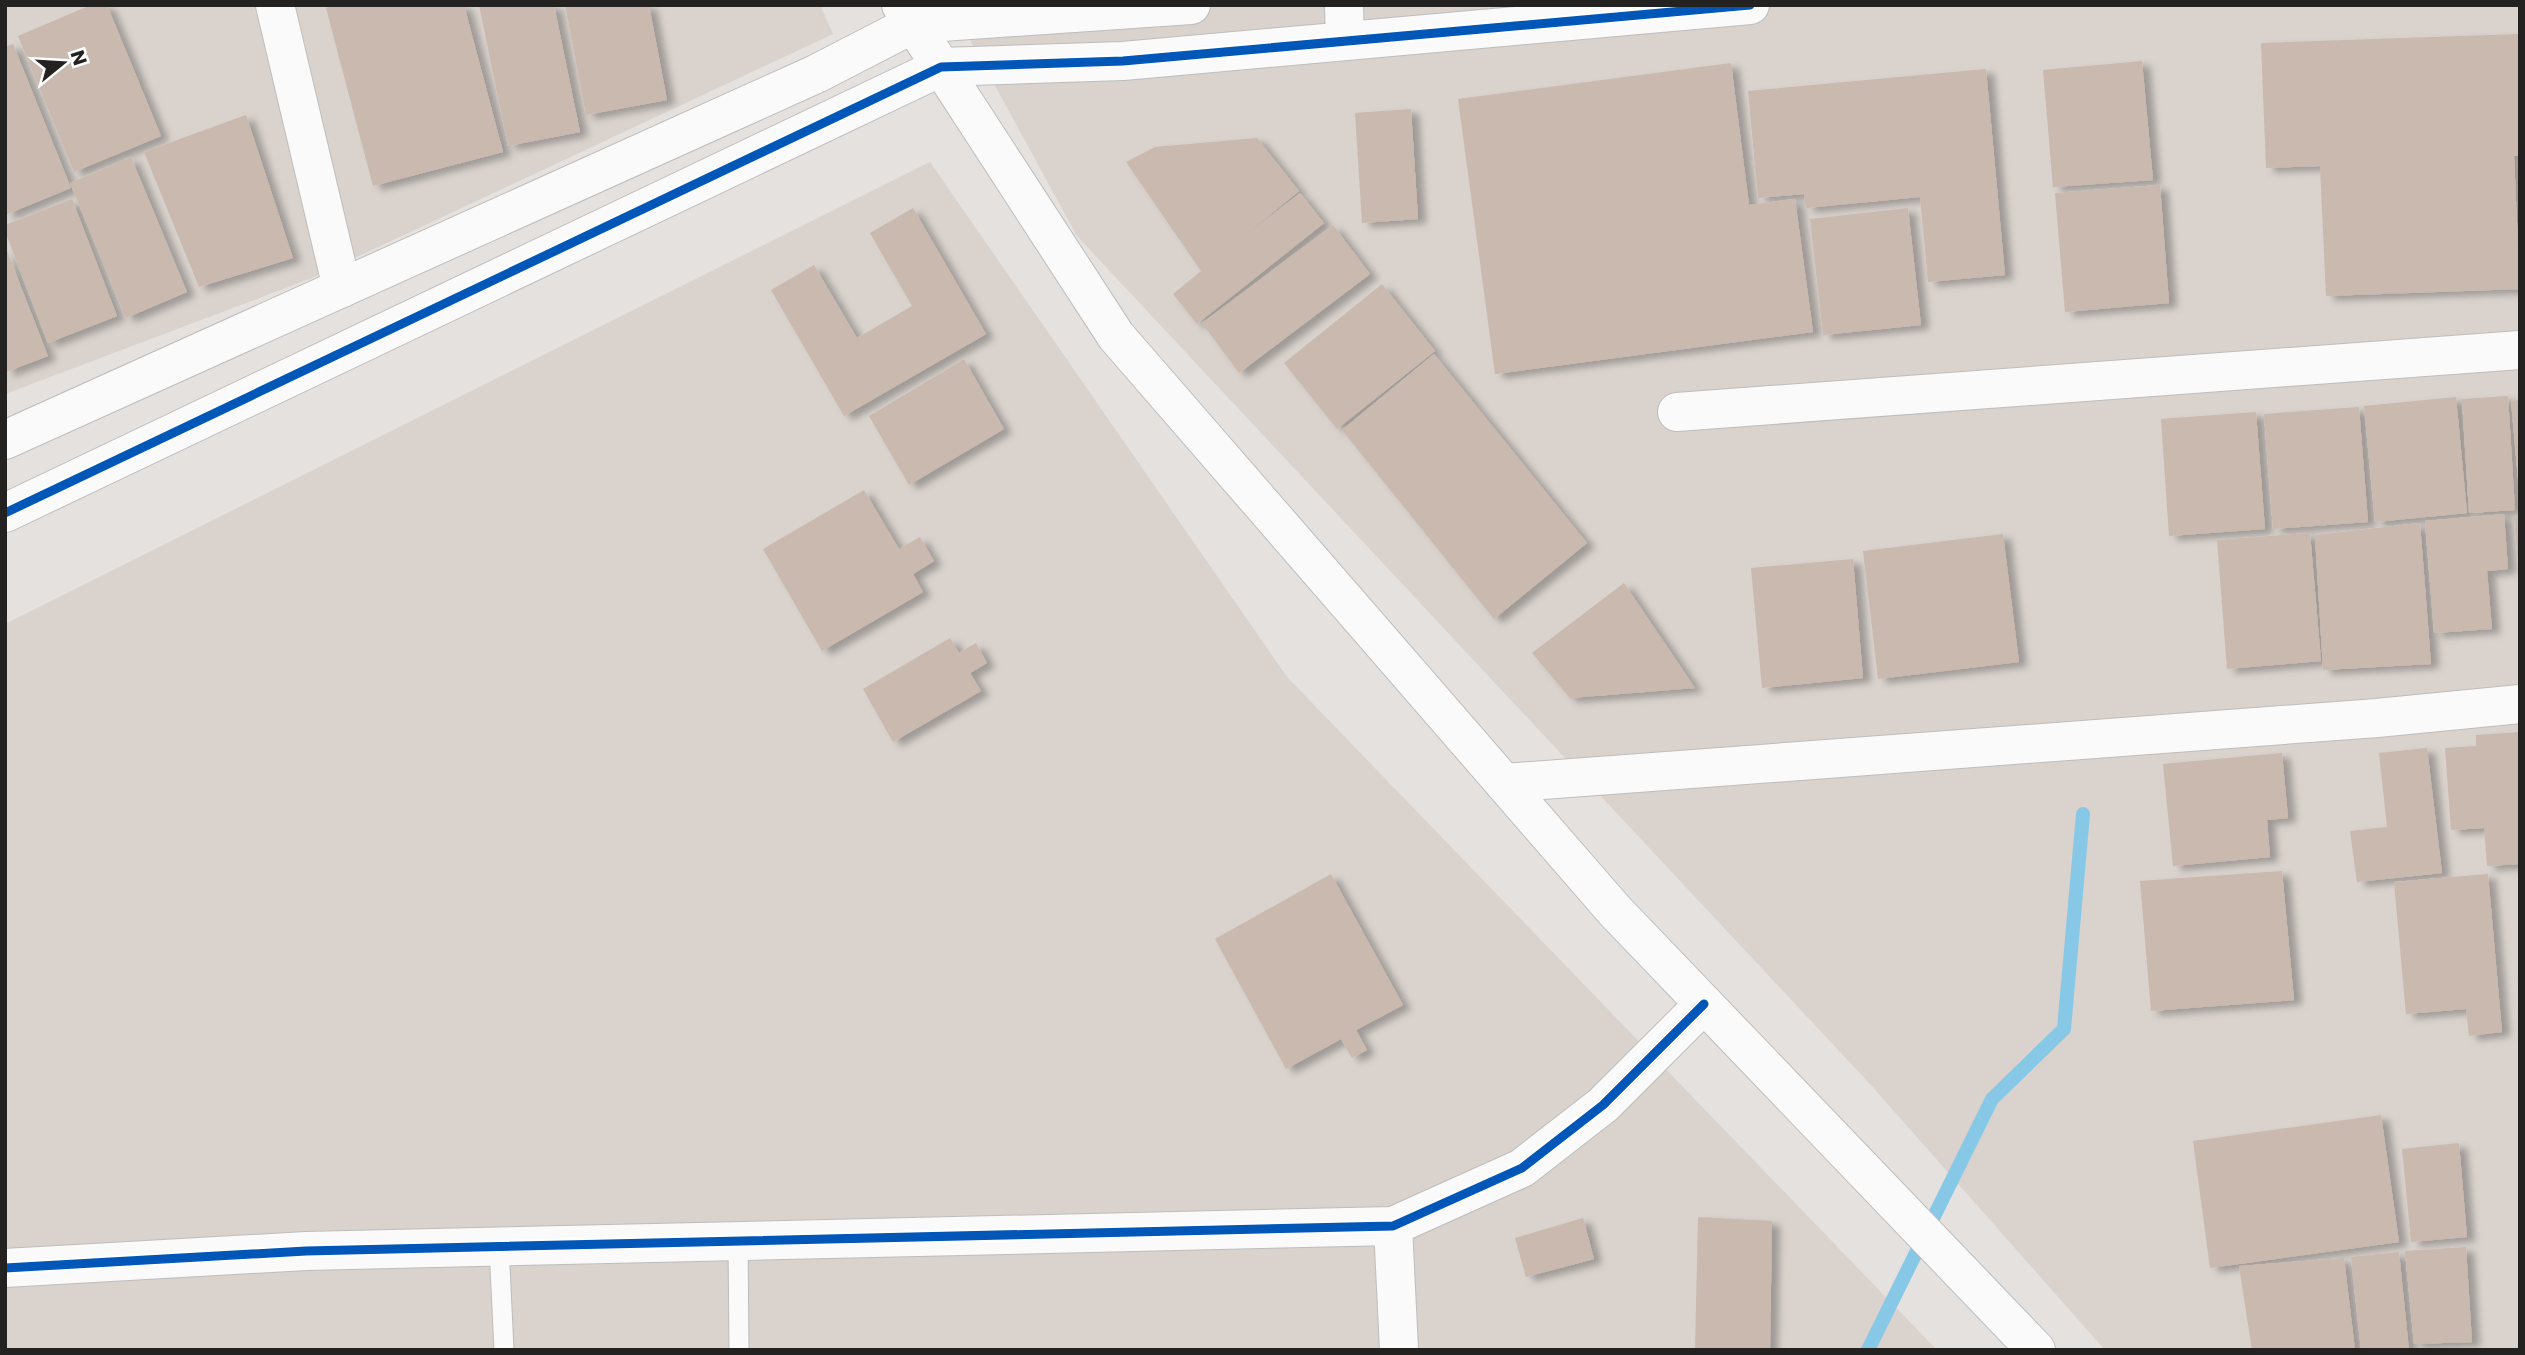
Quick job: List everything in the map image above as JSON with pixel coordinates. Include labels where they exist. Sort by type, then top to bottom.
[{"type":"street","points":[[275,5],[342,288]]},
{"type":"street","points":[[5,440],[816,74],[907,15],[1191,5]]},
{"type":"street","points":[[5,513],[941,67],[1123,61],[1345,23],[1751,5]]},
{"type":"street","points":[[907,15],[1116,336],[1615,911],[2031,1345]]},
{"type":"street","points":[[1677,412],[2520,350]]},
{"type":"street","points":[[1504,783],[2376,718],[2520,704]]},
{"type":"street","points":[[5,1268],[306,1251],[1393,1226],[1522,1168],[1603,1105],[1704,1004]]},
{"type":"street","points":[[1393,1226],[1398,1350]]},
{"type":"lane","points":[[738,1241],[739,1350]]},
{"type":"lane","points":[[499,1246],[504,1350]]},
{"type":"shaded area","points":[[5,5],[820,5],[833,34],[312,278],[5,394]]},
{"type":"shaded area","points":[[951,5],[2520,5],[2520,1350],[2105,1350],[1870,1084],[1077,236]]},
{"type":"shaded area","points":[[930,162],[1287,677],[1937,1350],[5,1350],[5,624]]},
{"type":"building","points":[[91,5],[107,5],[161,136],[74,172],[18,36]]},
{"type":"building","points":[[334,5],[464,5],[503,152],[373,186],[326,8]]},
{"type":"building","points":[[479,5],[554,5],[580,132],[508,146]]},
{"type":"building","points":[[565,5],[649,5],[667,100],[586,115]]},
{"type":"building","points":[[2520,34],[2520,156],[2514,156],[2520,289],[2326,296],[2320,166],[2266,168],[2261,43]]},
{"type":"building","points":[[13,44],[71,188],[5,215],[5,47]]},
{"type":"building","points":[[2142,61],[2153,180],[2053,187],[2043,70]]},
{"type":"building","points":[[1731,63],[1749,205],[1795,199],[1813,332],[1495,374],[1458,99]]},
{"type":"building","points":[[1986,69],[2005,275],[1928,282],[1920,197],[1806,208],[1804,194],[1758,198],[1748,91]]},
{"type":"building","points":[[1411,109],[1418,219],[1362,223],[1355,113]]},
{"type":"building","points":[[246,115],[293,258],[199,287],[144,152]]},
{"type":"building","points":[[1257,138],[1299,191],[1248,233],[1300,193],[1324,223],[1197,324],[1173,294],[1201,271],[1126,162],[1155,147]]},
{"type":"building","points":[[131,157],[187,292],[126,318],[70,183]]},
{"type":"building","points":[[2160,185],[2169,303],[2065,312],[2055,193]]},
{"type":"building","points":[[72,199],[117,316],[48,343],[5,225]]},
{"type":"building","points":[[913,208],[986,334],[844,416],[771,290],[814,265],[857,338],[912,306],[870,233]]},
{"type":"building","points":[[1908,208],[1921,325],[1823,335],[1810,219]]},
{"type":"building","points":[[1333,225],[1370,274],[1239,373],[1202,323]]},
{"type":"building","points":[[5,246],[48,356],[6,372],[5,369]]},
{"type":"building","points":[[1382,284],[1435,351],[1337,429],[1284,363]]},
{"type":"building","points":[[1434,354],[1587,543],[1494,619],[1342,430]]},
{"type":"building","points":[[964,359],[1004,429],[909,485],[869,416]]},
{"type":"building","points":[[2508,396],[2515,510],[2469,513],[2462,399]]},
{"type":"building","points":[[2456,397],[2467,513],[2375,522],[2364,406]]},
{"type":"building","points":[[2520,400],[2520,478],[2518,478],[2511,401]]},
{"type":"building","points":[[2359,407],[2368,522],[2273,529],[2264,414]]},
{"type":"building","points":[[2256,412],[2265,529],[2169,536],[2161,419]]},
{"type":"building","points":[[864,490],[899,549],[920,537],[934,561],[913,574],[923,592],[822,651],[763,549]]},
{"type":"building","points":[[2504,514],[2508,569],[2487,571],[2492,629],[2434,633],[2425,521]]},
{"type":"building","points":[[2514,518],[2520,518],[2520,562],[2518,562]]},
{"type":"building","points":[[2420,523],[2431,664],[2323,670],[2315,535]]},
{"type":"building","points":[[2310,533],[2321,661],[2227,669],[2217,540]]},
{"type":"building","points":[[2003,534],[2019,662],[1878,679],[1863,551]]},
{"type":"building","points":[[1853,559],[1863,678],[1762,688],[1751,568]]},
{"type":"building","points":[[1624,583],[1695,688],[1570,698],[1532,653]]},
{"type":"building","points":[[950,638],[959,653],[976,643],[987,663],[970,673],[981,691],[893,742],[863,689]]},
{"type":"building","points":[[2520,732],[2520,864],[2487,866],[2484,828],[2451,830],[2445,748],[2476,746],[2476,735]]},
{"type":"building","points":[[2427,748],[2442,873],[2357,882],[2350,831],[2387,827],[2379,753]]},
{"type":"building","points":[[2282,753],[2288,818],[2267,820],[2270,857],[2173,866],[2163,764]]},
{"type":"building","points":[[2282,871],[2294,1000],[2151,1011],[2140,881]]},
{"type":"building","points":[[1331,874],[1403,1005],[1356,1030],[1367,1050],[1352,1058],[1341,1039],[1286,1069],[1215,939]]},
{"type":"building","points":[[2488,874],[2502,1032],[2469,1036],[2466,1009],[2406,1014],[2394,882]]},
{"type":"building","points":[[2381,1115],[2399,1242],[2210,1268],[2193,1141]]},
{"type":"building","points":[[2459,1143],[2467,1237],[2411,1242],[2402,1149]]},
{"type":"building","points":[[1698,1217],[1772,1221],[1770,1350],[1695,1350]]},
{"type":"building","points":[[1583,1218],[1594,1259],[1526,1277],[1515,1238]]},
{"type":"building","points":[[2466,1247],[2472,1342],[2414,1344],[2405,1251]]},
{"type":"building","points":[[2399,1252],[2409,1350],[2361,1350],[2351,1257]]},
{"type":"building","points":[[2344,1258],[2355,1350],[2252,1350],[2239,1266]]},
{"type":"waterway","points":[[1868,1350],[1992,1099],[2064,1029],[2083,814]]},
{"type":"cycle path","points":[[5,513],[941,67],[1123,61],[1750,5]]},
{"type":"cycle path","points":[[5,1268],[306,1251],[1393,1226],[1522,1168],[1603,1105],[1704,1004]]}]
